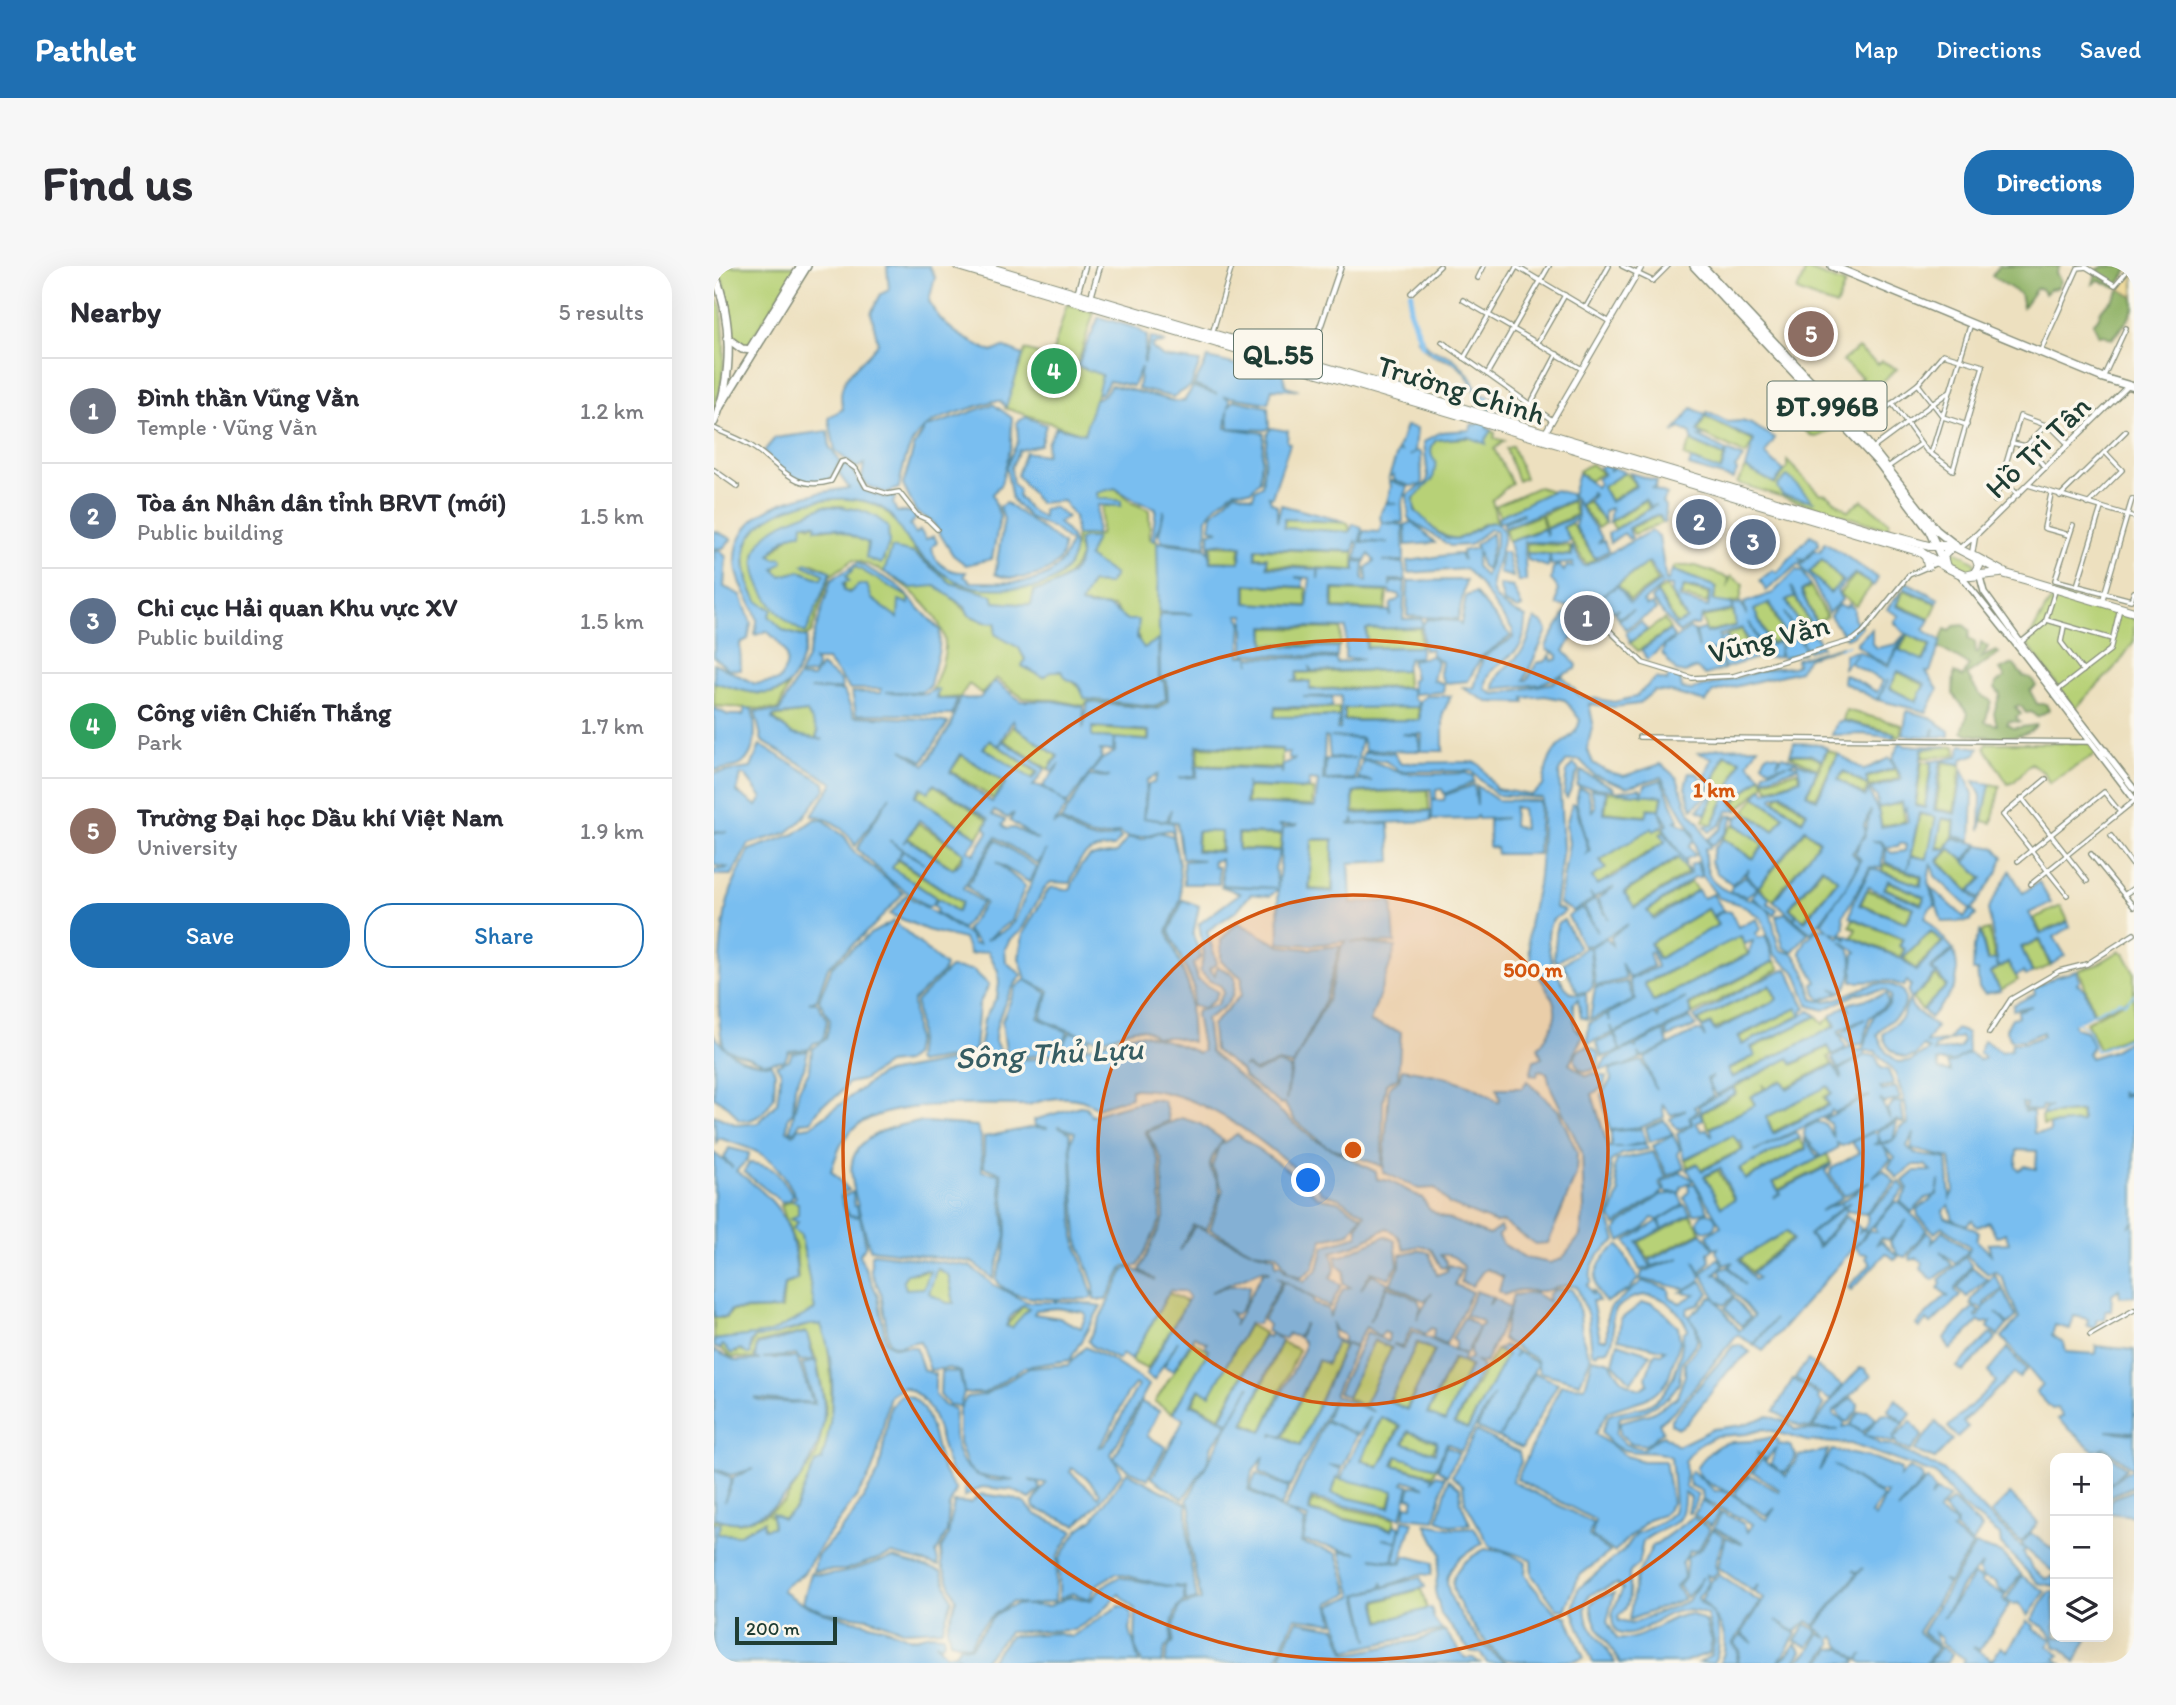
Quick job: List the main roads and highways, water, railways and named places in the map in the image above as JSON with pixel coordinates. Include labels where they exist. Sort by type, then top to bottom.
[{"type":"highway","name":"Trường Chinh","points":[[958,266],[1076,297]]},
{"type":"highway","name":"Trường Chinh","points":[[984,266],[1090,302],[1917,547],[1956,572],[1968,576],[1979,571]]},
{"type":"highway","name":"Trường Chinh","points":[[1090,302],[1212,334],[1307,366]]},
{"type":"highway","name":"Trường Chinh","points":[[1917,547],[1957,547]]},
{"type":"highway","points":[[1917,547],[1926,557],[1928,566]]},
{"type":"highway","points":[[1942,563],[1947,549],[1957,547],[2006,574]]},
{"type":"highway","points":[[1972,554],[1979,571],[2006,574],[2103,597],[2120,608],[2134,612]]},
{"type":"main road","points":[[719,408],[801,266]]},
{"type":"main road","points":[[753,350],[807,266]]},
{"type":"main road","name":"ĐT.996B","points":[[1694,266],[1857,430],[1936,530],[1957,547]]},
{"type":"main road","name":"ĐT.996B","points":[[1702,266],[1794,365],[1879,463],[1928,530],[1938,547],[1942,563]]},
{"type":"main road","points":[[1832,266],[2041,350],[2103,378],[2131,386]]},
{"type":"main road","points":[[714,272],[724,304],[727,338],[726,373],[714,422]]},
{"type":"main road","points":[[727,338],[742,349],[753,350]]},
{"type":"main road","points":[[1917,547],[1928,538],[1928,530]]},
{"type":"main road","points":[[1979,571],[1986,596],[2091,742],[2103,752],[2134,800]]},
{"type":"main road","points":[[1956,572],[1979,595],[2058,691],[2134,789]]},
{"type":"water","points":[[887,266],[929,266],[935,277],[929,301],[940,319],[964,338],[992,352],[1003,347],[1023,355],[1006,407],[1000,401],[993,401],[939,419],[927,426],[910,447],[899,488],[886,493],[868,486],[862,478],[864,464],[857,468],[835,451],[829,417],[843,409],[842,388],[846,379],[878,343],[871,313],[881,294],[889,290]]},
{"type":"water","points":[[1099,317],[1136,328],[1147,336],[1143,364],[1151,337],[1166,343],[1153,344],[1152,348],[1163,357],[1200,362],[1191,386],[1173,397],[1138,389],[1141,367],[1133,386],[1109,381],[1102,393],[1097,394],[1102,375],[1077,366]]},
{"type":"water","points":[[1417,339],[1423,339],[1429,348],[1450,356],[1459,363],[1481,395],[1488,395],[1499,404],[1487,428],[1491,430],[1485,440],[1486,444],[1468,437],[1436,440],[1431,451],[1436,462],[1433,479],[1413,499],[1415,511],[1436,532],[1445,537],[1460,538],[1490,523],[1497,523],[1504,532],[1492,582],[1493,591],[1508,609],[1526,617],[1520,646],[1493,669],[1486,682],[1486,690],[1494,694],[1502,693],[1552,683],[1562,676],[1580,696],[1614,702],[1635,697],[1656,678],[1667,681],[1669,674],[1680,677],[1682,689],[1692,690],[1768,669],[1793,667],[1797,665],[1796,659],[1843,646],[1808,658],[1799,671],[1713,692],[1706,702],[1670,692],[1654,691],[1638,704],[1614,707],[1589,704],[1593,723],[1587,749],[1593,763],[1606,771],[1624,776],[1661,764],[1677,778],[1689,812],[1699,823],[1710,846],[1709,849],[1705,848],[1706,866],[1711,879],[1730,892],[1763,905],[1770,913],[1780,950],[1794,954],[1805,972],[1813,999],[1834,999],[1879,984],[1891,985],[1903,991],[1904,1006],[1877,1035],[1886,1052],[1898,1062],[1911,1061],[1929,1050],[1923,1046],[1915,1056],[1906,1058],[1891,1049],[1884,1039],[1883,1034],[1902,1018],[1909,1000],[1913,1008],[1936,1027],[1926,1043],[1946,1041],[1935,1047],[1934,1052],[1960,1048],[1963,1041],[1961,1037],[1948,1041],[1956,1029],[1967,1033],[1968,1052],[1953,1062],[1970,1053],[1979,1060],[1984,1059],[1984,1056],[1979,1054],[1984,1040],[2001,1052],[2011,1050],[2012,1043],[2025,1043],[2043,1036],[2043,1032],[2024,1040],[2011,1040],[2006,1029],[2012,1018],[2018,1017],[2018,1011],[2032,1006],[2013,1010],[2013,1005],[2035,994],[2034,989],[2055,977],[2077,971],[2080,981],[2077,984],[2084,989],[2093,1013],[2073,1023],[2075,1028],[2086,1031],[2093,1046],[2088,1053],[2090,1058],[2112,1051],[2134,1038],[2134,1049],[2131,1043],[2134,1091],[2123,1095],[2121,1091],[2122,1097],[2134,1092],[2134,1222],[2129,1227],[2134,1224],[2134,1296],[2120,1297],[2119,1289],[2112,1294],[2111,1311],[2106,1311],[2105,1320],[2097,1319],[2095,1328],[2087,1326],[2088,1319],[2074,1316],[2070,1329],[2055,1325],[2052,1335],[2064,1343],[2066,1352],[2095,1354],[2096,1346],[2134,1350],[2134,1432],[2106,1431],[2134,1434],[2134,1470],[2104,1447],[2094,1451],[2058,1419],[2063,1416],[2057,1408],[2052,1409],[2036,1392],[2042,1385],[2002,1337],[2019,1318],[2002,1277],[1995,1271],[1988,1274],[1967,1256],[1970,1247],[1942,1226],[1935,1233],[1918,1216],[1917,1210],[1935,1195],[1926,1198],[1912,1212],[1900,1201],[1908,1189],[1903,1181],[1915,1171],[1931,1171],[1925,1165],[1914,1165],[1897,1178],[1888,1167],[1895,1157],[1883,1146],[1891,1159],[1873,1177],[1884,1170],[1895,1182],[1865,1214],[1847,1211],[1819,1245],[1810,1235],[1843,1208],[1847,1210],[1845,1207],[1850,1202],[1844,1206],[1841,1202],[1842,1207],[1809,1235],[1818,1246],[1817,1249],[1846,1216],[1861,1229],[1858,1233],[1863,1229],[1866,1232],[1856,1246],[1868,1232],[1864,1229],[1868,1223],[1867,1214],[1900,1182],[1905,1189],[1869,1230],[1876,1232],[1874,1226],[1895,1202],[1899,1202],[1927,1229],[1905,1257],[1898,1255],[1890,1242],[1907,1220],[1889,1240],[1881,1238],[1876,1245],[1882,1241],[1898,1257],[1895,1260],[1886,1253],[1851,1290],[1848,1287],[1871,1264],[1866,1258],[1867,1254],[1860,1253],[1855,1246],[1763,1351],[1754,1345],[1775,1319],[1753,1344],[1737,1335],[1687,1396],[1659,1423],[1663,1431],[1646,1445],[1630,1443],[1620,1434],[1620,1422],[1652,1413],[1677,1397],[1685,1375],[1685,1363],[1700,1343],[1697,1326],[1689,1318],[1696,1327],[1697,1341],[1682,1362],[1679,1383],[1669,1397],[1641,1413],[1620,1417],[1616,1434],[1625,1444],[1642,1449],[1663,1435],[1678,1446],[1713,1429],[1742,1425],[1768,1416],[1789,1423],[1795,1430],[1839,1430],[1813,1428],[1841,1390],[1860,1368],[1864,1368],[1871,1376],[1833,1412],[1833,1415],[1844,1421],[1836,1411],[1851,1398],[1858,1404],[1857,1411],[1848,1422],[1845,1421],[1843,1427],[1850,1425],[1880,1444],[1890,1445],[1943,1470],[2026,1551],[2023,1553],[2034,1570],[2046,1579],[2050,1577],[2050,1585],[2038,1583],[2001,1544],[2000,1535],[1961,1505],[1935,1474],[1851,1444],[1807,1441],[1764,1429],[1746,1434],[1716,1436],[1697,1446],[1685,1461],[1686,1487],[1698,1495],[1691,1513],[1688,1513],[1691,1498],[1684,1492],[1684,1505],[1678,1520],[1643,1541],[1638,1565],[1629,1573],[1628,1603],[1618,1616],[1619,1621],[1631,1624],[1688,1601],[1703,1577],[1687,1597],[1679,1586],[1685,1578],[1687,1557],[1701,1549],[1713,1529],[1724,1536],[1715,1565],[1718,1572],[1712,1577],[1707,1575],[1709,1583],[1698,1598],[1713,1614],[1718,1625],[1719,1645],[1716,1658],[1713,1663],[1699,1663],[1711,1655],[1714,1642],[1707,1615],[1692,1611],[1667,1615],[1638,1632],[1618,1633],[1612,1616],[1623,1589],[1616,1584],[1589,1595],[1586,1605],[1588,1623],[1615,1663],[1593,1663],[1573,1611],[1578,1589],[1626,1548],[1636,1534],[1662,1522],[1673,1512],[1675,1504],[1671,1457],[1618,1448],[1602,1432],[1609,1415],[1646,1406],[1655,1401],[1669,1384],[1681,1353],[1683,1333],[1688,1329],[1672,1306],[1648,1295],[1630,1299],[1617,1309],[1612,1319],[1613,1335],[1608,1350],[1598,1351],[1597,1354],[1592,1352],[1588,1316],[1577,1287],[1564,1286],[1543,1291],[1520,1290],[1504,1295],[1499,1291],[1503,1277],[1487,1269],[1472,1286],[1461,1282],[1464,1267],[1454,1257],[1440,1255],[1447,1262],[1446,1268],[1441,1267],[1431,1249],[1420,1246],[1404,1249],[1399,1237],[1387,1228],[1356,1245],[1332,1252],[1335,1270],[1330,1278],[1341,1285],[1330,1307],[1277,1277],[1282,1281],[1258,1324],[1249,1323],[1210,1395],[1199,1389],[1190,1406],[1192,1404],[1229,1424],[1212,1445],[1207,1463],[1183,1499],[1152,1478],[1180,1427],[1183,1419],[1173,1413],[1209,1350],[1205,1348],[1207,1343],[1194,1336],[1173,1371],[1164,1366],[1178,1341],[1154,1380],[1146,1375],[1189,1298],[1183,1291],[1170,1290],[1131,1360],[1122,1354],[1119,1360],[1093,1347],[1088,1341],[1125,1269],[1130,1267],[1155,1280],[1140,1270],[1164,1218],[1162,1160],[1147,1132],[1182,1118],[1200,1124],[1223,1140],[1215,1151],[1211,1159],[1211,1169],[1220,1193],[1207,1229],[1193,1225],[1179,1251],[1195,1226],[1252,1251],[1210,1229],[1223,1190],[1212,1166],[1219,1146],[1237,1134],[1286,1169],[1317,1197],[1337,1201],[1362,1216],[1350,1233],[1323,1239],[1313,1268],[1301,1278],[1288,1272],[1277,1254],[1253,1251],[1275,1257],[1276,1266],[1280,1264],[1286,1272],[1304,1282],[1318,1269],[1324,1246],[1358,1236],[1358,1226],[1365,1214],[1338,1198],[1321,1193],[1319,1188],[1278,1154],[1232,1122],[1183,1097],[1157,1091],[1131,1089],[1131,1097],[1097,1108],[1081,1100],[1063,1098],[1028,1105],[964,1104],[916,1107],[874,1117],[848,1134],[831,1171],[849,1190],[841,1193],[841,1197],[853,1192],[854,1206],[857,1206],[859,1216],[849,1215],[841,1198],[847,1215],[860,1217],[866,1245],[860,1254],[861,1259],[878,1296],[886,1342],[894,1347],[916,1347],[923,1370],[935,1374],[935,1395],[945,1406],[955,1409],[956,1441],[964,1464],[974,1473],[968,1467],[959,1443],[959,1410],[967,1397],[984,1395],[1029,1368],[1068,1365],[1085,1347],[1110,1359],[1149,1385],[1111,1454],[1122,1473],[1098,1504],[1076,1525],[1034,1508],[1033,1503],[1046,1483],[1029,1480],[1039,1484],[1040,1490],[1030,1499],[1013,1490],[982,1487],[964,1497],[965,1485],[950,1469],[931,1411],[915,1393],[903,1387],[890,1396],[878,1450],[867,1480],[804,1573],[782,1590],[813,1608],[911,1639],[930,1634],[943,1635],[944,1641],[941,1645],[936,1643],[946,1655],[955,1653],[960,1646],[971,1647],[992,1618],[1006,1608],[1024,1604],[1012,1602],[992,1616],[977,1632],[970,1646],[950,1641],[947,1628],[956,1599],[942,1565],[941,1549],[948,1536],[954,1502],[970,1503],[981,1494],[1011,1498],[1025,1503],[1035,1514],[1073,1531],[1057,1557],[1055,1601],[1025,1605],[1049,1606],[1071,1596],[1090,1601],[1103,1586],[1119,1577],[1172,1587],[1116,1573],[1098,1584],[1089,1599],[1072,1593],[1059,1599],[1059,1559],[1078,1530],[1093,1519],[1127,1472],[1187,1504],[1188,1548],[1197,1599],[1186,1602],[1185,1587],[1173,1586],[1184,1589],[1184,1601],[1175,1614],[1171,1641],[1165,1648],[1162,1663],[1142,1663],[1135,1647],[1136,1611],[1119,1594],[1098,1615],[1074,1630],[1009,1632],[982,1663],[961,1663],[714,1663],[714,1523],[721,1523],[717,1534],[738,1535],[763,1522],[764,1529],[773,1527],[772,1513],[783,1519],[795,1509],[815,1463],[822,1460],[831,1410],[832,1375],[821,1325],[755,1337],[751,1342],[751,1354],[740,1349],[732,1354],[723,1345],[720,1349],[714,1347],[714,1340],[770,1333],[815,1310],[801,1235],[793,1229],[798,1222],[790,1219],[798,1215],[798,1203],[792,1201],[796,1197],[781,1172],[766,1157],[719,1138],[716,1143],[714,1115],[737,1125],[758,1123],[777,1103],[781,1072],[776,1065],[789,1060],[792,1053],[808,1051],[804,1068],[795,1086],[793,1112],[788,1117],[787,1131],[793,1134],[799,1128],[811,1126],[881,1074],[966,1058],[979,1052],[984,1019],[997,997],[999,983],[998,971],[988,951],[970,954],[964,939],[927,930],[890,914],[906,895],[970,936],[974,944],[979,944],[966,930],[985,903],[967,886],[996,840],[1037,867],[1029,882],[996,862],[1025,886],[1012,920],[986,940],[1006,930],[1015,920],[1046,850],[1038,864],[996,837],[963,888],[982,903],[962,929],[936,912],[937,908],[932,905],[928,907],[890,880],[857,849],[890,796],[855,846],[837,825],[825,818],[812,816],[833,783],[762,741],[755,711],[779,712],[798,677],[813,678],[821,666],[841,681],[842,689],[810,689],[844,691],[854,716],[926,719],[948,723],[923,761],[902,750],[925,765],[951,725],[959,699],[980,698],[995,681],[1021,701],[1054,701],[1084,707],[1083,729],[1088,702],[1158,709],[1168,701],[1167,681],[1160,677],[1159,617],[1161,614],[1193,614],[1159,612],[1157,542],[1206,548],[1209,554],[1209,532],[1219,531],[1210,528],[1212,515],[1235,492],[1253,497],[1255,490],[1262,486],[1267,434],[1271,428],[1288,431],[1287,442],[1290,444],[1272,497],[1269,496],[1271,502],[1277,506],[1277,522],[1281,505],[1346,522],[1284,519],[1284,528],[1350,532],[1353,524],[1362,528],[1360,542],[1389,543],[1362,541],[1363,531],[1379,532],[1382,523],[1403,525],[1404,561],[1382,561],[1403,563],[1406,580],[1390,580],[1390,585],[1392,582],[1405,582],[1403,619],[1422,619],[1422,625],[1427,619],[1458,621],[1461,625],[1466,596],[1475,593],[1511,636],[1482,656],[1468,681],[1445,683],[1440,674],[1442,662],[1432,655],[1431,649],[1424,650],[1422,627],[1366,629],[1366,648],[1421,647],[1420,657],[1409,658],[1405,670],[1312,671],[1310,668],[1310,672],[1297,672],[1296,681],[1291,682],[1310,682],[1310,690],[1411,688],[1414,699],[1418,701],[1418,707],[1344,708],[1344,721],[1420,720],[1420,701],[1426,696],[1451,696],[1443,713],[1443,751],[1421,751],[1422,734],[1402,734],[1419,736],[1420,751],[1365,750],[1362,738],[1331,737],[1361,739],[1355,779],[1325,780],[1326,760],[1355,758],[1330,758],[1328,738],[1325,737],[1323,781],[1372,781],[1358,778],[1362,761],[1404,773],[1466,773],[1473,776],[1474,782],[1444,794],[1442,789],[1436,790],[1436,799],[1432,799],[1431,789],[1353,792],[1353,814],[1431,811],[1431,821],[1354,824],[1389,824],[1391,861],[1349,863],[1351,903],[1392,901],[1395,943],[1351,942],[1396,947],[1370,1022],[1401,1032],[1398,1077],[1386,1084],[1383,1102],[1382,1166],[1327,1146],[1376,1172],[1377,1179],[1390,1181],[1423,1199],[1429,1209],[1441,1216],[1489,1235],[1500,1227],[1502,1232],[1498,1235],[1503,1244],[1526,1258],[1550,1263],[1562,1259],[1580,1236],[1584,1208],[1582,1152],[1550,1086],[1547,1073],[1541,1070],[1537,1076],[1530,1075],[1534,1060],[1542,1058],[1538,1048],[1550,1031],[1555,1017],[1555,1006],[1533,963],[1528,939],[1538,884],[1542,798],[1496,795],[1471,771],[1400,771],[1385,761],[1361,759],[1364,752],[1394,753],[1400,763],[1475,762],[1481,766],[1496,789],[1531,795],[1543,786],[1550,758],[1574,733],[1580,720],[1565,700],[1545,696],[1524,698],[1525,703],[1488,702],[1461,687],[1474,688],[1483,657],[1513,638],[1513,630],[1465,569],[1408,573],[1407,561],[1460,554],[1463,560],[1462,551],[1477,548],[1475,545],[1492,533],[1493,545],[1486,570],[1481,565],[1478,550],[1476,566],[1485,577],[1496,545],[1496,530],[1490,529],[1469,545],[1450,546],[1409,519],[1407,495],[1426,483],[1428,478],[1424,442],[1441,432],[1470,430],[1472,424],[1477,425],[1483,406],[1461,369],[1450,361],[1434,356]],"holes":[[[1355,541],[1358,544],[1356,559],[1365,561],[1369,554],[1374,561],[1366,568],[1367,581],[1363,580],[1364,562],[1355,561],[1355,571],[1319,569],[1318,579],[1318,569],[1267,567],[1267,558],[1255,558],[1256,548],[1354,551]],[[1224,543],[1242,546],[1240,562],[1210,562],[1210,545]],[[1295,577],[1310,578],[1307,607],[1246,603],[1246,584],[1303,587],[1303,579]],[[1333,589],[1390,591],[1390,594],[1398,594],[1400,598],[1391,604],[1390,616],[1389,611],[1332,609]],[[1238,615],[1244,615],[1244,654],[1337,657],[1338,647],[1265,646],[1264,626],[1346,628],[1345,658],[1363,659],[1337,663],[1336,659],[1250,657],[1250,664],[1249,656],[1240,656],[1242,621]],[[1341,696],[1340,729],[1337,729],[1340,717],[1274,717],[1275,707],[1332,707],[1332,698],[1303,697]],[[807,712],[818,732],[816,738],[823,740],[792,734],[772,719],[773,716]],[[1013,720],[1015,727],[1058,756],[1049,770],[1053,772],[1060,764],[1043,786],[1062,800],[1040,786],[1033,786],[1045,769],[1003,741],[999,746],[1038,772],[1032,779],[983,748],[989,740],[998,746]],[[1092,727],[1149,731],[1149,741],[1115,738],[1115,752],[1102,759],[1091,773],[1110,777],[1089,776],[1061,820],[1089,835],[1103,837],[1119,832],[1125,836],[1137,837],[1171,830],[1174,835],[1174,823],[1143,818],[1147,780],[1157,775],[1154,783],[1148,784],[1144,818],[1167,821],[1171,809],[1168,821],[1177,822],[1182,858],[1203,860],[1183,861],[1184,884],[1219,884],[1218,867],[1214,867],[1213,861],[1221,859],[1222,885],[1276,888],[1220,886],[1240,893],[1199,924],[1204,954],[1200,971],[1210,981],[1220,985],[1224,992],[1217,1005],[1197,1011],[1203,1051],[1198,1053],[1168,1041],[1138,1034],[1061,1055],[1020,1059],[1004,1053],[995,1041],[1004,1006],[1022,975],[1006,962],[1005,949],[1010,939],[1020,932],[1046,886],[1051,882],[1070,883],[1084,856],[1096,849],[1114,847],[1121,838],[1118,834],[1110,838],[1094,839],[1059,821],[1053,825],[1067,806],[1063,802],[1068,803],[1101,758],[1102,751],[1099,750],[1113,751],[1114,738],[1092,737]],[[1197,745],[1282,749],[1283,753],[1289,753],[1289,758],[1294,759],[1283,765],[1282,774],[1282,770],[1197,766],[1197,777],[1178,778],[1195,776]],[[961,754],[1006,783],[992,802],[950,772]],[[1580,760],[1594,775],[1627,787],[1661,777],[1694,834],[1694,838],[1689,828],[1675,821],[1679,819],[1661,780],[1645,785],[1642,794],[1640,788],[1614,792],[1663,796],[1660,811],[1668,824],[1664,828],[1684,860],[1695,855],[1689,846],[1694,840],[1702,874],[1709,885],[1719,898],[1744,906],[1762,919],[1774,954],[1796,973],[1809,1006],[1824,1010],[1858,993],[1885,990],[1891,996],[1889,1005],[1874,1015],[1863,1049],[1858,1051],[1851,1046],[1832,1058],[1838,1069],[1864,1056],[1839,1070],[1842,1079],[1833,1065],[1787,1089],[1782,1081],[1752,1096],[1755,1105],[1711,1128],[1712,1137],[1707,1129],[1702,1131],[1696,1123],[1704,1120],[1700,1113],[1690,1117],[1693,1124],[1677,1134],[1684,1159],[1733,1135],[1738,1142],[1741,1141],[1743,1150],[1702,1171],[1697,1164],[1687,1169],[1721,1226],[1707,1235],[1714,1249],[1718,1248],[1716,1252],[1724,1265],[1733,1262],[1729,1266],[1745,1285],[1728,1267],[1720,1270],[1722,1277],[1754,1316],[1739,1331],[1716,1300],[1724,1305],[1734,1296],[1717,1273],[1713,1275],[1723,1266],[1718,1258],[1702,1274],[1716,1299],[1711,1297],[1689,1317],[1686,1313],[1688,1308],[1698,1305],[1709,1293],[1702,1281],[1681,1292],[1695,1294],[1680,1303],[1670,1298],[1669,1289],[1642,1281],[1611,1307],[1607,1316],[1607,1339],[1600,1339],[1592,1301],[1599,1301],[1587,1285],[1591,1282],[1592,1269],[1597,1258],[1616,1241],[1609,1219],[1614,1193],[1610,1162],[1622,1154],[1649,1149],[1645,1144],[1625,1147],[1646,1142],[1642,1129],[1611,1131],[1611,1147],[1608,1147],[1592,1094],[1603,1087],[1606,1077],[1594,1073],[1587,1076],[1569,1064],[1583,1035],[1575,1028],[1573,1004],[1578,999],[1581,1017],[1587,1019],[1586,994],[1576,994],[1569,990],[1557,974],[1549,951],[1548,939],[1552,921],[1565,911],[1555,907],[1563,848],[1559,771],[1567,761]],[[1309,780],[1318,781],[1315,807],[1245,804],[1247,782],[1247,786],[1309,789]],[[934,784],[989,819],[985,827],[988,832],[974,854],[968,850],[978,838],[915,796],[921,787],[928,792]],[[994,811],[1008,818],[1014,813],[1010,821],[1038,840],[1014,828],[1006,829],[1002,825],[1005,820],[992,815]],[[919,820],[964,853],[961,862],[953,869],[907,839],[903,843]],[[1278,825],[1298,825],[1283,828],[1278,888],[1275,868],[1280,851],[1238,850],[1238,833],[1282,834],[1282,827]],[[1197,831],[1222,832],[1222,852],[1196,851]],[[1312,839],[1333,839],[1333,892],[1309,890]],[[889,840],[924,863],[903,851],[898,859],[962,902],[957,912],[939,899],[933,904],[936,898],[892,868],[902,850]],[[1278,889],[1279,943],[1312,945],[1347,941],[1342,945],[1328,999],[1292,1068],[1286,1100],[1290,1068],[1278,1063],[1255,1072],[1247,1066],[1243,1067],[1247,1065],[1254,1071],[1278,1062],[1293,1065],[1325,1000],[1340,946],[1309,949],[1280,946],[1237,922],[1221,940],[1221,961],[1242,978],[1241,995],[1212,1025],[1214,1050],[1241,1070],[1244,1077],[1280,1104],[1284,1103],[1295,1120],[1325,1145],[1313,1139],[1210,1052],[1206,1019],[1230,1000],[1235,979],[1232,974],[1217,966],[1215,975],[1209,969],[1217,963],[1207,931],[1236,911],[1251,894],[1270,896]],[[1864,1051],[1875,1051],[1895,1073],[1904,1099],[1902,1102],[1905,1102],[1908,1124],[1900,1127],[1893,1140],[1897,1122],[1878,1130],[1878,1134],[1873,1132],[1852,1142],[1859,1153],[1831,1169],[1830,1174],[1844,1196],[1870,1182],[1841,1202],[1820,1211],[1842,1198],[1825,1171],[1832,1164],[1779,1191],[1780,1194],[1773,1198],[1779,1194],[1773,1182],[1838,1148],[1837,1143],[1842,1146],[1896,1120],[1904,1123],[1901,1102],[1894,1102],[1887,1109],[1890,1119],[1880,1099],[1884,1103],[1900,1099],[1896,1087],[1882,1091],[1880,1087],[1894,1085],[1888,1070],[1881,1068],[1875,1055],[1866,1055]],[[1937,1061],[1953,1062],[1947,1064],[1951,1072],[1939,1070]],[[1828,1086],[1832,1093],[1826,1098],[1829,1105],[1773,1134],[1766,1117]],[[1870,1096],[1824,1119],[1830,1123],[1834,1138],[1825,1124],[1817,1122],[1805,1128],[1804,1135],[1820,1156],[1817,1157],[1804,1137],[1806,1149],[1745,1180],[1739,1169],[1800,1138],[1796,1132],[1754,1151],[1828,1115],[1832,1110],[1834,1113],[1858,1101],[1857,1098]],[[2022,1103],[2026,1104],[2025,1110],[2040,1111],[2042,1106],[2051,1107],[2044,1109],[2042,1115],[2082,1111],[2082,1122],[2050,1125],[2050,1132],[2034,1133],[2033,1112],[2024,1112]],[[1914,1133],[1911,1149],[1950,1158],[1954,1190],[1950,1198],[1947,1159],[1919,1155],[1910,1150],[1907,1146]],[[2017,1150],[2037,1151],[2036,1169],[2025,1166],[2019,1170],[2016,1166]],[[1720,1168],[1735,1200],[1721,1207],[1704,1176]],[[1949,1205],[1953,1220],[1966,1225],[1972,1220],[1977,1227],[1989,1222],[1996,1237],[2005,1233],[2009,1243],[1988,1244],[1991,1254],[1976,1240],[1979,1233],[1945,1217],[1943,1211]],[[1787,1231],[1793,1240],[1752,1273],[1758,1278],[1754,1280],[1739,1259]],[[1264,1269],[1270,1272],[1263,1272],[1234,1326],[1236,1321],[1230,1312],[1236,1315],[1244,1304],[1250,1285],[1231,1286],[1211,1292]],[[1135,1384],[1138,1386],[1117,1424],[1103,1446],[1099,1447],[1127,1394]],[[1072,1468],[1086,1477],[1100,1493],[1099,1497],[1070,1472]],[[979,1475],[1015,1480],[998,1480]]]},
{"type":"water","points":[[1208,358],[1270,373],[1282,372],[1286,386],[1299,390],[1272,389],[1268,403],[1224,396],[1230,400],[1229,406],[1234,400],[1268,407],[1269,428],[1229,428],[1228,409],[1226,428],[1264,433],[1260,480],[1251,491],[1235,490],[1219,503],[1207,518],[1206,546],[1162,541],[1159,534],[1164,510],[1155,540],[1152,540],[1156,508],[1136,501],[1115,488],[1097,493],[1098,498],[1121,501],[1121,506],[1098,505],[1096,535],[1076,535],[1074,517],[1063,501],[1039,503],[1017,475],[1025,452],[1046,455],[1047,443],[1056,427],[1084,434],[1095,399],[1104,395],[1111,385],[1178,402],[1184,401],[1193,387],[1217,394],[1194,385]]},
{"type":"water","points":[[993,404],[1012,418],[1011,446],[1001,484],[992,494],[1000,517],[992,559],[966,565],[953,555],[932,521],[916,512],[903,485],[914,447],[925,428]]},
{"type":"water","points":[[1692,408],[1705,415],[1697,432],[1703,436],[1699,437],[1726,451],[1724,456],[1692,441],[1691,433],[1680,428],[1673,433]]},
{"type":"water","points":[[1707,412],[1727,422],[1742,421],[1751,424],[1775,438],[1765,454],[1784,471],[1774,483],[1746,468],[1754,440],[1706,417]]},
{"type":"water","points":[[1026,417],[1046,425],[1040,445],[1019,450],[1011,468],[1013,484],[1019,490],[1018,496],[1029,509],[1043,518],[1043,509],[1053,507],[1067,517],[1058,523],[1068,532],[1074,551],[1072,560],[1058,576],[1048,583],[1032,588],[974,587],[963,584],[943,574],[925,559],[891,516],[880,507],[863,501],[843,499],[798,505],[778,513],[761,525],[749,539],[745,557],[750,587],[759,602],[772,610],[769,616],[784,631],[807,638],[796,675],[788,685],[778,691],[766,693],[751,692],[714,682],[714,663],[755,684],[778,681],[783,673],[787,660],[783,648],[767,631],[755,635],[757,619],[737,572],[738,544],[746,528],[759,515],[775,506],[812,494],[849,488],[839,474],[842,463],[852,469],[863,490],[886,498],[891,494],[895,497],[893,504],[897,512],[910,512],[917,517],[910,525],[916,534],[920,530],[926,539],[934,536],[937,542],[932,547],[933,553],[939,563],[954,571],[966,572],[964,576],[971,582],[1031,580],[1055,569],[1064,558],[1070,542],[1053,528],[1031,519],[1012,500],[1006,467],[1018,441],[1017,422]]},
{"type":"water","points":[[1406,426],[1417,428],[1415,451],[1410,456],[1416,451],[1421,452],[1422,485],[1410,486],[1394,480],[1394,475],[1389,477],[1398,451],[1402,452],[1398,449]]},
{"type":"water","points":[[828,431],[830,448],[840,461],[830,480],[810,481],[793,477],[764,451],[775,438]]},
{"type":"water","points":[[1727,451],[1743,458],[1735,468],[1737,471],[1733,479],[1689,466],[1691,460],[1721,471]]},
{"type":"water","points":[[1603,465],[1611,468],[1609,471],[1614,468],[1625,472],[1602,487],[1610,502],[1636,486],[1630,473],[1657,481],[1655,488],[1651,488],[1667,495],[1662,502],[1666,507],[1665,522],[1663,523],[1660,515],[1656,515],[1628,528],[1632,538],[1629,539],[1624,533],[1610,543],[1608,534],[1656,505],[1650,507],[1645,499],[1609,522],[1611,508],[1604,511],[1605,522],[1589,501],[1594,495],[1591,491],[1592,495],[1580,505],[1572,495],[1578,473],[1596,487],[1599,483],[1597,479],[1604,474],[1599,467]]},
{"type":"water","points":[[1787,476],[1813,501],[1783,495],[1777,486]]},
{"type":"water","points":[[1389,480],[1408,487],[1402,503],[1403,522],[1381,521],[1381,512],[1386,503],[1397,504],[1387,502],[1391,486]]},
{"type":"water","points":[[1554,490],[1570,494],[1572,500],[1504,528],[1504,523],[1523,515],[1522,513],[1499,523],[1498,517]]},
{"type":"water","points":[[1574,498],[1602,538],[1599,542],[1604,541],[1608,551],[1595,558],[1575,526],[1577,519],[1563,527],[1570,541],[1567,543],[1524,542],[1526,581],[1518,581],[1509,542],[1544,529],[1547,536],[1546,529],[1578,516]]},
{"type":"water","points":[[1006,503],[1063,544],[1062,555],[1048,570],[1015,578],[995,574],[1004,519],[999,507]]},
{"type":"water","points":[[824,506],[858,510],[881,520],[888,527],[889,544],[881,564],[866,558],[868,543],[835,528],[815,529],[816,524],[803,523],[802,533],[788,537],[776,547],[770,555],[775,559],[782,558],[783,562],[774,569],[781,576],[800,571],[821,579],[824,574],[803,565],[806,563],[831,571],[806,633],[784,618],[764,594],[755,566],[756,552],[762,540],[775,528]]},
{"type":"water","points":[[1413,522],[1435,543],[1406,545],[1405,525]]},
{"type":"water","points":[[714,531],[732,539],[723,548],[714,549]]},
{"type":"water","points":[[1651,531],[1659,536],[1666,581],[1672,570],[1716,587],[1713,601],[1732,604],[1733,610],[1702,616],[1698,625],[1691,625],[1679,633],[1651,599],[1657,593],[1676,625],[1687,619],[1672,593],[1672,586],[1663,585],[1643,602],[1647,606],[1652,604],[1656,610],[1625,629],[1619,620],[1633,610],[1618,618],[1615,612],[1619,609],[1613,611],[1602,596],[1618,586],[1630,603],[1661,581],[1649,562],[1594,600],[1570,606],[1557,605],[1557,589],[1551,580],[1553,568],[1559,565],[1564,571],[1567,566],[1573,567],[1573,563],[1551,565],[1550,556],[1548,567],[1528,560],[1527,553],[1572,556],[1572,546],[1584,566]],"holes":[[[1684,586],[1711,592],[1708,607],[1679,598]]]},
{"type":"water","points":[[1810,535],[1818,539],[1819,544],[1766,591],[1760,580],[1773,570],[1777,573]]},
{"type":"water","points":[[1096,538],[1088,557],[1115,575],[1109,584],[1091,583],[1081,604],[1107,607],[1127,620],[1139,620],[1137,638],[1144,648],[1158,640],[1159,679],[1164,682],[1166,699],[1156,706],[1085,699],[1078,684],[1067,679],[1061,671],[1052,671],[1043,677],[1022,666],[1025,659],[1019,648],[995,634],[996,623],[985,622],[969,615],[965,607],[935,586],[912,588],[884,572],[892,548],[913,553],[951,583],[992,595],[994,602],[1031,605],[1034,591],[1055,584],[1074,570],[1080,557],[1079,540]]},
{"type":"water","points":[[1825,542],[1878,578],[1874,586],[1855,573],[1837,591],[1842,600],[1828,613],[1812,580],[1800,566],[1815,550],[1820,552]],"holes":[[[1822,559],[1843,581],[1830,593],[1809,572]]]},
{"type":"water","points":[[714,551],[720,551],[726,557],[724,587],[741,595],[751,623],[748,639],[740,643],[741,670],[728,669],[714,657]]},
{"type":"water","points":[[1502,552],[1507,552],[1513,577],[1499,573]]},
{"type":"water","points":[[858,563],[896,584],[940,630],[939,649],[929,688],[921,692],[886,692],[926,694],[936,689],[939,691],[936,696],[938,699],[957,699],[952,715],[856,714],[852,692],[881,693],[881,689],[850,689],[827,660],[814,660],[817,668],[813,674],[799,675],[807,658],[831,580]],"holes":[[[856,567],[908,597],[909,604],[899,600],[898,618],[872,599],[867,585],[859,585],[849,593],[844,591],[843,583],[849,581],[846,576]]]},
{"type":"water","points":[[1796,570],[1802,571],[1810,585],[1801,591],[1818,628],[1814,630],[1791,587],[1795,596],[1786,601],[1805,635],[1799,637],[1784,612],[1796,635],[1789,640],[1798,638],[1802,644],[1803,637],[1811,634],[1817,637],[1822,647],[1808,651],[1804,646],[1803,653],[1783,658],[1779,653],[1779,657],[1763,658],[1763,648],[1749,622],[1759,644],[1759,657],[1725,668],[1718,651],[1720,638],[1717,650],[1705,649],[1717,652],[1724,669],[1705,675],[1696,668],[1685,673],[1676,671],[1662,653],[1665,646],[1689,629],[1694,630],[1699,649],[1696,631],[1704,629],[1706,633],[1736,626],[1733,605],[1741,603],[1747,616],[1744,603],[1773,593]],"holes":[[[1770,602],[1786,637],[1779,641],[1782,645],[1780,651],[1778,642],[1770,645],[1754,610]],[[1742,628],[1752,648],[1750,653],[1733,659],[1726,636],[1720,638],[1719,635]]]},
{"type":"water","points":[[1466,580],[1458,619],[1407,616],[1408,581]]},
{"type":"water","points":[[1906,582],[1939,599],[1937,603],[1903,588]]},
{"type":"water","points":[[1499,585],[1513,587],[1522,607],[1518,609],[1504,603]]},
{"type":"water","points":[[1902,590],[1896,606],[1930,620],[1924,630],[1941,641],[1930,672],[1926,672],[1938,689],[1927,712],[1878,700],[1888,680],[1877,700],[1843,682],[1844,674],[1877,692],[1883,681],[1850,663],[1857,654],[1844,668],[1845,654],[1858,651],[1888,667],[1906,634],[1899,650],[1924,661],[1931,645],[1903,632],[1894,622],[1899,616],[1887,609]],"holes":[[[1898,671],[1925,684],[1916,702],[1889,688]]]},
{"type":"water","points":[[1849,604],[1854,609],[1854,619],[1862,626],[1854,635],[1846,638],[1830,616],[1838,605],[1846,607]]},
{"type":"water","points":[[1568,609],[1572,609],[1580,626],[1564,651],[1577,665],[1576,669],[1540,684],[1494,689],[1501,672],[1526,646],[1535,619],[1544,624],[1547,631],[1524,680],[1527,680],[1537,663],[1546,661],[1550,654],[1552,661],[1558,659],[1558,655],[1547,650],[1546,646]]},
{"type":"water","points":[[1641,622],[1647,630],[1630,642],[1626,632]]},
{"type":"water","points":[[1872,629],[1872,644],[1877,648],[1896,644],[1904,635],[1888,664],[1875,659],[1857,645]]},
{"type":"water","points":[[1670,630],[1674,637],[1647,660],[1642,650]]},
{"type":"water","points":[[1433,656],[1437,662],[1433,680],[1444,684],[1443,692],[1413,694],[1412,681],[1415,678],[1411,660]]},
{"type":"water","points":[[714,708],[728,715],[743,715],[745,708],[752,709],[755,730],[753,745],[742,764],[714,770]]},
{"type":"water","points":[[1907,711],[1929,717],[1949,731],[1949,736],[1933,737],[1935,728],[1931,737],[1903,735]]},
{"type":"water","points":[[1843,721],[1895,734],[1894,738],[1865,734],[1832,735],[1837,722]]},
{"type":"water","points":[[1900,742],[1906,746],[1947,746],[1922,749],[1915,806],[1925,808],[1932,763],[1928,762],[1940,760],[1941,763],[1942,760],[1958,757],[1961,745],[1979,748],[1976,754],[1962,759],[1961,764],[1943,761],[1940,765],[1934,810],[1955,814],[1963,770],[1973,794],[1971,840],[1954,836],[1955,820],[1942,818],[1936,849],[1946,849],[1953,838],[1978,844],[1964,860],[1950,848],[1937,861],[1978,901],[1972,909],[1976,915],[1969,921],[1942,922],[1931,887],[1964,917],[1971,910],[1935,876],[1931,863],[1928,882],[1935,906],[1930,908],[1925,917],[1953,949],[1930,969],[1935,973],[1933,968],[1954,951],[1957,973],[1954,988],[1930,1018],[1923,1010],[1947,986],[1937,973],[1911,999],[1908,992],[1911,985],[1907,981],[1904,986],[1889,981],[1852,982],[1854,954],[1857,952],[1841,941],[1849,949],[1852,959],[1848,983],[1842,992],[1832,989],[1839,993],[1821,1000],[1815,993],[1813,984],[1817,982],[1800,952],[1806,940],[1818,928],[1828,930],[1821,924],[1842,894],[1811,933],[1794,919],[1797,915],[1805,921],[1838,880],[1822,867],[1789,908],[1796,915],[1794,918],[1774,901],[1820,841],[1805,829],[1758,887],[1746,874],[1749,869],[1732,884],[1717,873],[1711,862],[1714,849],[1723,839],[1753,859],[1765,845],[1736,824],[1737,818],[1733,817],[1726,833],[1712,846],[1708,839],[1721,829],[1728,816],[1737,817],[1746,813],[1774,831],[1784,816],[1755,796],[1762,788],[1766,792],[1801,779],[1798,767],[1764,779],[1764,772],[1787,765],[1769,768],[1762,763],[1767,754],[1780,756],[1777,764],[1783,756],[1796,761],[1790,764],[1797,766],[1797,762],[1817,770],[1806,794],[1817,800],[1838,754],[1864,770],[1889,758],[1895,768],[1866,777],[1868,786],[1844,771],[1838,779],[1865,797],[1869,790],[1878,812],[1877,797],[1870,789],[1902,779],[1892,759]],"holes":[[[1782,793],[1807,812],[1802,821],[1772,797]],[[1902,802],[1904,811],[1906,808],[1908,822],[1881,827],[1878,808]],[[1871,810],[1865,833],[1864,825]],[[1919,813],[1936,817],[1927,859],[1911,856],[1908,868]],[[1862,840],[1855,853],[1861,860],[1847,886],[1859,861],[1852,853]],[[1872,841],[1881,841],[1886,847],[1898,846],[1900,843],[1906,845],[1905,851],[1892,853],[1886,849],[1885,862],[1922,876],[1921,886],[1871,868],[1853,903],[1850,917],[1903,938],[1900,946],[1905,949],[1902,958],[1931,931],[1943,942],[1916,971],[1902,959],[1845,935],[1847,941],[1842,934],[1839,938],[1831,932],[1841,934],[1844,927],[1843,916],[1870,867],[1881,868],[1884,849],[1881,842]],[[1888,880],[1925,897],[1921,905],[1884,889]],[[1868,887],[1914,908],[1907,923],[1859,905]]]},
{"type":"water","points":[[1794,743],[1819,744],[1827,748],[1822,760],[1809,754],[1790,754]]},
{"type":"water","points":[[760,745],[825,783],[826,788],[800,822],[786,833],[749,844],[732,875],[714,875],[714,870],[729,868],[714,865],[714,833],[727,832],[714,831],[714,773],[751,768]],"holes":[[[741,775],[745,775],[762,798],[757,806],[737,792]]]},
{"type":"water","points":[[1758,747],[1748,763],[1761,776],[1732,803],[1738,811],[1728,811],[1720,825],[1709,832],[1705,826],[1713,825],[1727,794],[1717,790],[1705,814],[1698,810],[1715,790],[1712,788],[1728,793],[1741,760],[1724,754],[1711,787],[1705,785],[1711,791],[1692,809],[1685,787],[1689,772],[1698,774],[1703,783],[1712,758],[1699,753],[1719,748]]},
{"type":"water","points":[[1574,764],[1579,769],[1567,798],[1564,794],[1567,771]]},
{"type":"water","points":[[1581,771],[1613,787],[1614,790],[1577,786]]},
{"type":"water","points":[[1974,781],[1990,784],[1980,830],[1981,796]]},
{"type":"water","points":[[1474,785],[1477,806],[1477,786],[1497,800],[1540,801],[1538,854],[1497,854],[1496,848],[1489,847],[1489,820],[1506,818],[1478,819],[1477,816],[1474,819],[1432,820],[1432,800],[1444,800],[1445,795]],"holes":[[[1514,807],[1522,809],[1524,829],[1513,825]]]},
{"type":"water","points":[[1579,788],[1588,791],[1592,811],[1595,807],[1591,789],[1606,791],[1604,813],[1646,817],[1648,809],[1658,809],[1665,824],[1654,831],[1652,828],[1600,860],[1605,869],[1592,877],[1597,885],[1614,877],[1665,842],[1661,834],[1664,832],[1686,864],[1683,865],[1678,857],[1624,892],[1635,908],[1689,874],[1684,866],[1691,872],[1690,865],[1697,862],[1701,877],[1695,877],[1647,911],[1654,920],[1698,890],[1703,898],[1713,894],[1723,910],[1713,916],[1708,908],[1650,943],[1658,959],[1718,925],[1714,917],[1724,911],[1731,912],[1738,927],[1757,919],[1761,929],[1756,933],[1758,938],[1766,936],[1774,961],[1688,1004],[1692,1015],[1620,1051],[1602,1057],[1596,1043],[1614,1035],[1620,1050],[1615,1034],[1654,1014],[1658,1018],[1658,1013],[1686,998],[1614,1033],[1611,1026],[1613,1033],[1587,1044],[1589,1024],[1606,1015],[1610,1021],[1608,1014],[1636,1000],[1629,980],[1657,967],[1652,952],[1649,953],[1653,966],[1629,978],[1621,963],[1626,979],[1596,986],[1591,947],[1606,938],[1612,945],[1611,937],[1628,924],[1592,945],[1583,946],[1568,916],[1582,908],[1598,932],[1584,907],[1595,899],[1609,919],[1598,899],[1614,887],[1593,898],[1590,893],[1593,899],[1574,911],[1559,904],[1569,843],[1566,825],[1572,804],[1575,804],[1588,849],[1586,854],[1590,851],[1576,801]],"holes":[[[1741,936],[1745,944],[1753,941],[1748,955],[1653,1002],[1644,983]]]},
{"type":"water","points":[[815,819],[824,820],[845,837],[855,853],[903,893],[875,924],[828,967],[817,999],[809,1003],[817,1002],[827,1020],[823,1041],[814,1043],[809,1049],[789,1051],[785,1060],[765,1063],[725,1049],[720,1019],[719,974],[726,908],[749,850],[794,834]]},
{"type":"water","points":[[1159,832],[1173,836],[1179,863],[1181,899],[1167,931],[1189,987],[1192,1042],[1173,1037],[1156,1037],[1141,1029],[1099,1039],[1073,1032],[1041,1017],[1049,991],[1026,980],[1047,993],[1038,1018],[1068,1032],[1058,1053],[1023,1057],[1006,1052],[1002,1021],[1016,987],[1026,979],[1019,958],[1023,934],[1048,890],[1053,887],[1070,890],[1080,867],[1090,857],[1116,853],[1128,838],[1142,839]]},
{"type":"water","points":[[1979,845],[1995,848],[2003,857],[1997,873],[1979,899],[1970,891],[1983,878],[1965,862]]},
{"type":"water","points":[[2010,871],[2023,893],[2039,882],[2051,903],[2029,913],[2040,934],[2068,922],[2070,927],[2054,937],[2065,955],[2051,965],[2040,939],[2021,947],[2032,973],[2025,976],[2023,972],[2016,976],[2008,962],[1999,967],[1988,909]]},
{"type":"water","points":[[1745,876],[1757,888],[1747,896],[1730,892],[1732,886]]},
{"type":"water","points":[[1758,889],[1769,898],[1767,903],[1777,909],[1774,914],[1752,897]]},
{"type":"water","points":[[1183,900],[1199,906],[1193,935],[1201,957],[1193,964],[1198,980],[1218,992],[1214,1000],[1204,1008],[1192,1006],[1194,987],[1169,931]]},
{"type":"water","points":[[1785,913],[1808,933],[1792,952],[1783,947],[1776,916]]},
{"type":"water","points":[[1564,920],[1579,948],[1557,962],[1554,959],[1557,924]]},
{"type":"water","points":[[894,921],[945,966],[943,972],[913,1001],[916,1039],[913,1056],[905,1062],[887,1064],[863,1080],[848,1083],[837,1096],[822,1105],[811,1121],[801,1122],[794,1131],[790,1131],[799,1089],[810,1069],[812,1049],[826,1039],[830,1020],[819,1000],[832,966],[870,934]]},
{"type":"water","points":[[1980,932],[1987,961],[1996,959],[1998,968],[1990,973],[2001,991],[1985,994],[1979,988],[1977,971],[1973,971],[1974,947]]},
{"type":"water","points":[[1586,947],[1590,948],[1593,986],[1589,991],[1578,993],[1563,964]]},
{"type":"water","points":[[950,968],[973,970],[989,985],[979,1004],[975,1049],[965,1056],[918,1063],[916,1002]]},
{"type":"water","points":[[1787,969],[1806,1008],[1802,1010],[1803,1014],[1810,1011],[1817,1016],[1751,1047],[1755,1056],[1727,1069],[1732,1078],[1836,1026],[1831,1016],[1845,1006],[1850,1011],[1847,1005],[1851,1003],[1887,994],[1888,1003],[1869,1018],[1863,1044],[1850,1045],[1841,1033],[1865,1019],[1838,1031],[1846,1048],[1833,1055],[1828,1046],[1792,1064],[1789,1058],[1716,1095],[1708,1081],[1713,1076],[1707,1079],[1713,1096],[1694,1107],[1698,1111],[1689,1117],[1691,1124],[1678,1130],[1670,1119],[1686,1110],[1671,1115],[1662,1103],[1664,1117],[1642,1127],[1610,1130],[1601,1095],[1611,1080],[1610,1070],[1642,1061],[1656,1089],[1645,1061],[1646,1057],[1696,1031],[1701,1031],[1705,1038],[1702,1028],[1710,1024],[1715,1031],[1777,999],[1770,985],[1698,1020],[1701,1027],[1694,1017],[1749,986]],"holes":[[[1797,1008],[1801,1016],[1742,1045],[1738,1036]]]},
{"type":"water","points":[[1627,982],[1634,1000],[1590,1020],[1595,988]]},
{"type":"water","points":[[1690,1018],[1696,1026],[1668,1037],[1666,1030]]},
{"type":"water","points":[[1664,1031],[1668,1045],[1642,1058],[1638,1052],[1641,1058],[1624,1066],[1599,1070],[1606,1059],[1633,1046],[1636,1048],[1636,1045]]},
{"type":"water","points":[[1071,1032],[1090,1038],[1086,1046],[1062,1051],[1062,1045]]},
{"type":"water","points":[[714,1035],[731,1053],[745,1060],[771,1064],[775,1072],[774,1097],[764,1111],[751,1120],[739,1120],[729,1107],[714,1097]]},
{"type":"water","points":[[1587,1047],[1596,1050],[1599,1059],[1596,1068],[1587,1071],[1578,1068],[1575,1059],[1578,1050]]},
{"type":"water","points":[[1402,1069],[1465,1084],[1498,1102],[1500,1099],[1497,1088],[1522,1088],[1527,1081],[1558,1110],[1577,1152],[1576,1175],[1548,1243],[1535,1244],[1503,1222],[1496,1223],[1449,1204],[1435,1188],[1419,1189],[1383,1172],[1389,1087],[1399,1079]]},
{"type":"water","points":[[1733,1088],[1735,1093],[1701,1112],[1698,1106]]},
{"type":"water","points":[[1152,1099],[1164,1101],[1169,1121],[1145,1131],[1159,1161],[1161,1219],[1138,1266],[1124,1266],[1106,1300],[1094,1300],[1094,1286],[1077,1238],[1071,1141],[1075,1132],[1058,1126],[1070,1133],[1074,1237],[1093,1296],[1090,1299],[1038,1298],[1013,1293],[1003,1287],[996,1279],[1007,1237],[1001,1173],[984,1167],[984,1137],[1034,1127],[1048,1128],[1035,1126],[1034,1120],[1080,1106],[1086,1107],[1092,1116]]},
{"type":"water","points":[[1664,1120],[1673,1134],[1650,1142],[1646,1128]]},
{"type":"water","points":[[924,1122],[977,1126],[981,1137],[982,1171],[999,1174],[1006,1236],[993,1279],[972,1262],[870,1249],[852,1181],[852,1163],[856,1153],[880,1132]]},
{"type":"water","points":[[1673,1135],[1680,1149],[1677,1154],[1685,1168],[1668,1176],[1653,1146]]},
{"type":"water","points":[[729,1148],[749,1153],[748,1159],[736,1171],[764,1193],[783,1216],[793,1244],[797,1280],[784,1284],[780,1309],[731,1310],[726,1317],[714,1317],[714,1153],[733,1168],[724,1158]]},
{"type":"water","points":[[1653,1152],[1666,1177],[1659,1183],[1664,1191],[1615,1225],[1611,1217],[1619,1193],[1614,1168],[1617,1160]]},
{"type":"water","points":[[749,1163],[772,1169],[793,1195],[790,1200],[782,1202],[744,1172]]},
{"type":"water","points":[[1681,1172],[1693,1180],[1689,1184],[1695,1184],[1708,1211],[1694,1214],[1684,1198],[1689,1191],[1688,1183],[1681,1187],[1680,1192],[1666,1192],[1662,1182]]},
{"type":"water","points":[[1679,1193],[1683,1205],[1658,1220],[1652,1218],[1644,1228],[1620,1241],[1616,1231],[1618,1226],[1661,1195]]},
{"type":"water","points":[[1685,1205],[1691,1214],[1637,1242],[1651,1267],[1640,1270],[1626,1241],[1658,1221],[1662,1228],[1660,1220]]},
{"type":"water","points":[[1707,1213],[1713,1216],[1716,1222],[1713,1228],[1707,1231],[1701,1228],[1698,1222],[1701,1216]]},
{"type":"water","points":[[1943,1230],[1969,1251],[1955,1263],[1940,1251],[1952,1265],[1933,1280],[1921,1269],[1922,1262],[1917,1258],[1911,1260],[1909,1256],[1928,1231],[1933,1236],[1932,1243]]},
{"type":"water","points":[[1702,1233],[1713,1249],[1708,1253],[1710,1261],[1701,1272],[1694,1261],[1701,1276],[1700,1281],[1686,1289],[1640,1279],[1642,1272],[1680,1258],[1652,1266],[1650,1260]]},
{"type":"water","points":[[1385,1236],[1395,1241],[1398,1265],[1389,1278],[1371,1272],[1361,1289],[1372,1274],[1388,1283],[1369,1322],[1388,1286],[1418,1300],[1421,1307],[1417,1319],[1432,1292],[1425,1301],[1390,1284],[1400,1266],[1400,1255],[1419,1251],[1429,1253],[1437,1275],[1447,1271],[1449,1265],[1461,1269],[1455,1285],[1472,1292],[1446,1344],[1433,1338],[1434,1329],[1431,1328],[1425,1334],[1412,1327],[1402,1346],[1393,1344],[1403,1349],[1413,1331],[1465,1355],[1462,1362],[1453,1358],[1427,1414],[1445,1421],[1471,1366],[1463,1362],[1471,1358],[1470,1350],[1479,1328],[1466,1354],[1454,1349],[1456,1342],[1452,1339],[1464,1317],[1479,1327],[1483,1325],[1482,1321],[1465,1315],[1476,1291],[1492,1297],[1489,1305],[1494,1298],[1510,1309],[1485,1363],[1477,1361],[1483,1367],[1454,1424],[1468,1429],[1507,1355],[1497,1350],[1504,1345],[1516,1351],[1514,1357],[1518,1352],[1538,1363],[1500,1436],[1535,1373],[1558,1383],[1522,1448],[1477,1428],[1494,1395],[1461,1451],[1447,1443],[1436,1468],[1396,1456],[1393,1465],[1433,1477],[1432,1481],[1436,1475],[1445,1477],[1435,1520],[1404,1517],[1406,1505],[1412,1506],[1414,1499],[1408,1497],[1411,1486],[1425,1487],[1405,1480],[1403,1483],[1409,1485],[1401,1518],[1311,1498],[1309,1512],[1392,1530],[1394,1525],[1400,1527],[1397,1541],[1382,1539],[1397,1542],[1393,1561],[1371,1558],[1401,1564],[1406,1556],[1433,1563],[1431,1575],[1419,1574],[1384,1587],[1382,1582],[1382,1587],[1357,1595],[1369,1641],[1359,1595],[1420,1577],[1425,1587],[1375,1601],[1380,1622],[1431,1608],[1434,1619],[1442,1630],[1346,1651],[1331,1605],[1353,1596],[1340,1551],[1358,1553],[1303,1541],[1308,1518],[1284,1510],[1305,1521],[1301,1543],[1337,1553],[1349,1593],[1329,1603],[1334,1623],[1295,1618],[1277,1657],[1288,1663],[1165,1663],[1168,1648],[1173,1642],[1173,1628],[1180,1606],[1201,1600],[1190,1546],[1191,1509],[1187,1500],[1230,1423],[1221,1418],[1264,1335],[1269,1337],[1271,1333],[1267,1331],[1269,1325],[1263,1320],[1284,1281],[1312,1298],[1314,1304],[1328,1309],[1330,1316],[1343,1289],[1350,1287],[1343,1283],[1344,1271],[1337,1265],[1336,1255],[1342,1256]],"holes":[[[1332,1322],[1335,1331],[1344,1335],[1344,1342],[1355,1346],[1366,1327],[1380,1337],[1384,1332],[1389,1334],[1388,1342],[1367,1332],[1338,1393],[1347,1397],[1374,1340],[1392,1348],[1364,1406],[1374,1412],[1334,1395],[1355,1348],[1333,1338]],[[1305,1323],[1299,1338],[1304,1342],[1304,1349],[1262,1432],[1243,1424],[1281,1341],[1272,1334],[1285,1339],[1288,1334],[1298,1337]],[[1336,1342],[1345,1346],[1300,1446],[1274,1434],[1272,1437],[1273,1433],[1282,1437],[1318,1360],[1327,1363]],[[1417,1342],[1435,1351],[1407,1410],[1389,1401]],[[1333,1400],[1326,1420],[1353,1433],[1325,1421],[1284,1510],[1248,1490],[1252,1473],[1264,1456],[1259,1472],[1290,1487]],[[1371,1416],[1341,1479],[1394,1491],[1390,1508],[1332,1494],[1336,1477],[1339,1478],[1342,1469],[1328,1465],[1343,1467],[1356,1437],[1354,1433],[1358,1435]],[[1381,1417],[1401,1426],[1379,1468],[1361,1460]],[[1408,1431],[1437,1441],[1435,1453],[1403,1443]]]},
{"type":"water","points":[[1619,1245],[1638,1279],[1629,1290],[1606,1302],[1596,1287],[1595,1279],[1605,1256]]},
{"type":"water","points":[[874,1253],[970,1266],[994,1285],[1027,1302],[1076,1302],[1101,1306],[1070,1360],[1024,1367],[984,1393],[964,1393],[960,1406],[949,1405],[940,1395],[941,1371],[959,1372],[964,1392],[961,1372],[950,1368],[930,1370],[920,1341],[897,1346],[889,1343],[881,1293],[871,1272],[871,1255]],"holes":[[[937,1268],[949,1276],[954,1303],[947,1303],[929,1293]],[[923,1270],[930,1271],[924,1288],[906,1289],[903,1280],[907,1274]],[[1023,1305],[1029,1308],[1012,1328],[1006,1326],[1010,1317]],[[1057,1308],[1083,1312],[1086,1315],[1081,1328],[1059,1318],[1034,1314],[1036,1310]]]},
{"type":"water","points":[[1965,1257],[1971,1265],[1955,1290],[1960,1296],[1931,1324],[1927,1320],[1919,1328],[1916,1325],[1945,1296],[1949,1297],[1938,1288],[1941,1284],[1939,1280]]},
{"type":"water","points":[[1972,1267],[1987,1279],[1967,1297],[1958,1289]]},
{"type":"water","points":[[1994,1274],[2003,1289],[1984,1303],[1984,1307],[2004,1291],[2016,1317],[2008,1324],[1996,1312],[2007,1325],[1998,1336],[1988,1327],[1991,1322],[1979,1321],[1950,1350],[1944,1338],[1973,1307],[1979,1311],[1975,1316],[1977,1318],[1983,1309],[1971,1304],[1972,1299]]},
{"type":"water","points":[[1571,1289],[1576,1297],[1586,1349],[1591,1357],[1580,1383],[1539,1372],[1537,1360],[1502,1339],[1513,1295],[1535,1293],[1548,1301],[1548,1295],[1554,1290]]},
{"type":"water","points":[[1734,1298],[1750,1317],[1741,1326],[1725,1308]]},
{"type":"water","points":[[1642,1303],[1651,1303],[1678,1327],[1680,1342],[1667,1382],[1645,1399],[1608,1411],[1595,1434],[1626,1456],[1643,1461],[1665,1461],[1672,1503],[1663,1515],[1648,1520],[1614,1552],[1592,1536],[1595,1520],[1517,1479],[1561,1385],[1585,1387],[1593,1358],[1610,1362],[1629,1385],[1640,1389],[1648,1384],[1646,1377],[1655,1353],[1661,1354],[1665,1350],[1618,1339],[1621,1319]]},
{"type":"water","points":[[1991,1333],[1996,1338],[1963,1372],[1957,1367]]},
{"type":"water","points":[[807,1334],[814,1360],[801,1361],[796,1355],[763,1358],[797,1358],[813,1403],[754,1398],[762,1401],[815,1404],[802,1364],[816,1361],[823,1397],[823,1426],[810,1462],[800,1479],[773,1507],[740,1522],[714,1518],[714,1470],[732,1478],[724,1502],[734,1477],[753,1469],[731,1475],[714,1469],[714,1350],[736,1361],[760,1360],[755,1358],[757,1345]]},
{"type":"water","points":[[1618,1343],[1651,1354],[1631,1382],[1613,1363]]},
{"type":"water","points":[[1740,1345],[1750,1352],[1729,1370],[1686,1424],[1679,1428],[1671,1424],[1671,1419],[1733,1346]]},
{"type":"water","points":[[2007,1348],[2026,1370],[2019,1378],[2014,1373],[1963,1422],[1968,1427],[1957,1437],[1948,1427],[1996,1382],[1988,1372]]},
{"type":"water","points":[[1808,1360],[1842,1386],[1830,1400],[1795,1378]]},
{"type":"water","points":[[1793,1379],[1819,1396],[1818,1399],[1824,1405],[1811,1428],[1800,1427],[1774,1411]]},
{"type":"water","points":[[900,1395],[918,1402],[924,1410],[943,1469],[956,1490],[949,1506],[947,1532],[936,1553],[939,1566],[892,1554],[845,1570],[813,1571],[817,1556],[850,1520],[879,1472],[890,1408]]},
{"type":"water","points":[[1896,1399],[1911,1414],[1904,1423],[1888,1410]]},
{"type":"water","points":[[1141,1402],[1159,1411],[1147,1436],[1166,1447],[1148,1479],[1114,1459]]},
{"type":"water","points":[[1868,1411],[1876,1419],[1863,1432],[1850,1425],[1859,1412]]},
{"type":"water","points":[[1889,1414],[1903,1424],[1893,1437],[1894,1443],[1864,1435],[1881,1415]]},
{"type":"water","points":[[1911,1421],[1922,1436],[1910,1451],[1897,1445],[1894,1438]]},
{"type":"water","points":[[1936,1422],[1953,1440],[1935,1459],[1914,1451]]},
{"type":"water","points":[[1476,1431],[1519,1452],[1521,1462],[1512,1481],[1593,1523],[1589,1536],[1610,1552],[1579,1576],[1565,1610],[1557,1609],[1532,1575],[1531,1559],[1490,1546],[1465,1502],[1463,1485],[1452,1476]]},
{"type":"water","points":[[1772,1437],[1778,1440],[1778,1444],[1790,1446],[1796,1455],[1786,1472],[1781,1471],[1786,1476],[1799,1456],[1828,1450],[1819,1471],[1832,1450],[1876,1459],[1901,1469],[1900,1477],[1909,1468],[1922,1475],[1923,1480],[1898,1510],[1927,1479],[1935,1490],[1930,1498],[1936,1491],[1949,1497],[1938,1512],[1955,1522],[1956,1527],[1957,1522],[1943,1509],[1952,1500],[1982,1528],[1972,1544],[1955,1528],[1952,1530],[1972,1546],[1949,1583],[1942,1579],[1948,1584],[1918,1632],[1937,1648],[1926,1663],[1863,1663],[1859,1660],[1863,1654],[1858,1660],[1842,1647],[1856,1660],[1855,1663],[1820,1663],[1831,1649],[1841,1648],[1834,1636],[1830,1640],[1832,1644],[1817,1663],[1796,1663],[1808,1652],[1819,1634],[1828,1638],[1815,1627],[1863,1568],[1858,1573],[1853,1570],[1857,1574],[1814,1626],[1807,1621],[1795,1632],[1776,1620],[1796,1634],[1778,1663],[1738,1663],[1740,1650],[1734,1644],[1741,1635],[1753,1643],[1742,1633],[1764,1599],[1754,1592],[1758,1585],[1752,1591],[1718,1567],[1726,1537],[1742,1543],[1714,1527],[1722,1512],[1744,1524],[1748,1532],[1753,1524],[1703,1500],[1702,1491],[1690,1485],[1688,1476],[1692,1471],[1715,1491],[1729,1493],[1767,1520],[1775,1508],[1767,1516],[1736,1496],[1736,1491],[1750,1475],[1779,1492],[1780,1490],[1753,1472],[1761,1459],[1779,1470],[1771,1463],[1777,1447],[1766,1460],[1757,1452],[1759,1456],[1750,1473],[1732,1493],[1706,1481],[1696,1468],[1715,1448],[1723,1444]],"holes":[[[1834,1465],[1880,1493],[1887,1493],[1875,1517],[1871,1514],[1883,1497]]]},
{"type":"water","points":[[1446,1446],[1459,1453],[1447,1476],[1438,1469]]},
{"type":"water","points":[[2113,1458],[2126,1468],[2113,1481]]},
{"type":"water","points":[[2134,1470],[2134,1486],[2113,1495],[2113,1482],[2126,1472]]},
{"type":"water","points":[[1256,1474],[1289,1488],[1281,1507],[1250,1489]]},
{"type":"water","points":[[1449,1479],[1460,1488],[1461,1503],[1470,1524],[1452,1526],[1438,1520]]},
{"type":"water","points":[[2134,1490],[2134,1516],[2113,1514],[2113,1498]]},
{"type":"water","points":[[2010,1494],[2038,1523],[2021,1542],[1991,1513]]},
{"type":"water","points":[[1702,1501],[1720,1512],[1711,1526],[1694,1515]]},
{"type":"water","points":[[1693,1517],[1710,1529],[1698,1550],[1690,1551],[1682,1563],[1684,1578],[1676,1586],[1684,1599],[1629,1620],[1636,1578],[1652,1547]]},
{"type":"water","points":[[1403,1520],[1413,1522],[1400,1563],[1394,1561]]},
{"type":"water","points":[[1426,1524],[1455,1529],[1474,1528],[1483,1543],[1454,1564],[1447,1585],[1458,1611],[1477,1637],[1498,1658],[1507,1663],[1487,1663],[1480,1653],[1470,1651],[1441,1614],[1435,1591],[1441,1554]]},
{"type":"water","points":[[2031,1533],[2050,1547],[2050,1569],[2026,1551],[2022,1543]]},
{"type":"water","points":[[1975,1545],[2001,1553],[2021,1574],[2006,1594],[1998,1588],[1996,1582],[1983,1578],[1979,1571],[1982,1565],[1962,1585],[1943,1618],[1974,1575],[1982,1579],[1981,1583],[2005,1595],[2003,1600],[2009,1605],[1980,1650],[1973,1647],[1991,1659],[1989,1663],[1963,1663],[1965,1659],[1941,1643],[1942,1639],[1934,1632],[1939,1647],[1922,1632]]},
{"type":"water","points":[[1485,1549],[1505,1552],[1526,1562],[1525,1574],[1530,1583],[1555,1612],[1567,1617],[1584,1658],[1532,1662],[1504,1659],[1497,1654],[1472,1624],[1458,1601],[1453,1583],[1460,1567]]},
{"type":"water","points":[[893,1558],[941,1571],[952,1600],[942,1629],[905,1631],[869,1618],[824,1612],[803,1602],[811,1573],[843,1573]]},
{"type":"water","points":[[1719,1575],[1760,1602],[1732,1644],[1738,1651],[1736,1663],[1720,1663],[1725,1645],[1722,1628],[1701,1600],[1712,1580]]},
{"type":"water","points":[[2022,1576],[2045,1592],[2028,1616],[2018,1603],[2014,1605],[2006,1600]]},
{"type":"water","points":[[2050,1592],[2050,1633],[2032,1620]]},
{"type":"water","points":[[1614,1593],[1607,1622],[1617,1639],[1637,1637],[1672,1619],[1691,1614],[1706,1622],[1712,1641],[1709,1653],[1681,1663],[1620,1663],[1594,1620],[1591,1604],[1598,1597]]},
{"type":"water","points":[[1119,1606],[1126,1607],[1132,1614],[1130,1630],[1139,1663],[989,1663],[1010,1636],[1056,1633],[1071,1637]]},
{"type":"water","points":[[1297,1621],[1336,1628],[1345,1652],[1349,1654],[1415,1641],[1445,1631],[1465,1658],[1473,1658],[1480,1663],[1292,1663],[1280,1655]]},
{"type":"water","points":[[2027,1621],[2034,1626],[2033,1629],[2050,1638],[2048,1646],[2060,1655],[2055,1659],[2061,1663],[1990,1663],[2001,1647],[2007,1651]]},
{"type":"water","points":[[1806,1624],[1818,1632],[1808,1646],[1795,1641]]},
{"type":"water","points":[[2053,1642],[2086,1642],[2075,1662],[2063,1649],[2054,1646]]},
{"type":"water","points":[[1796,1644],[1802,1651],[1794,1663],[1779,1663]]},
{"type":"water","points":[[1941,1647],[1952,1654],[1947,1663],[1928,1663]]},
{"type":"waterway","name":"Sông Thủ Lựu","points":[[1411,293],[1410,311],[1423,345]]},
{"type":"waterway","points":[[1840,648],[1849,645]]},
{"type":"waterway","points":[[2071,1024],[2120,1001],[2125,1003],[2134,995]]},
{"type":"waterway","points":[[2074,1021],[2088,1029],[2096,1051],[2134,1035]]},
{"type":"place","name":"Trường Đại học Dầu khí Việt Nam","points":[[1811,334]]},
{"type":"place","name":"Công viên Chiến Thắng","points":[[1054,371]]},
{"type":"place","name":"Tòa án Nhân dân tỉnh BRVT (mới)","points":[[1699,522]]},
{"type":"place","name":"Chi cục Hải quan Khu vực XV","points":[[1753,542]]},
{"type":"place","name":"Đình thần Vũng Vằn","points":[[1587,618]]}]
